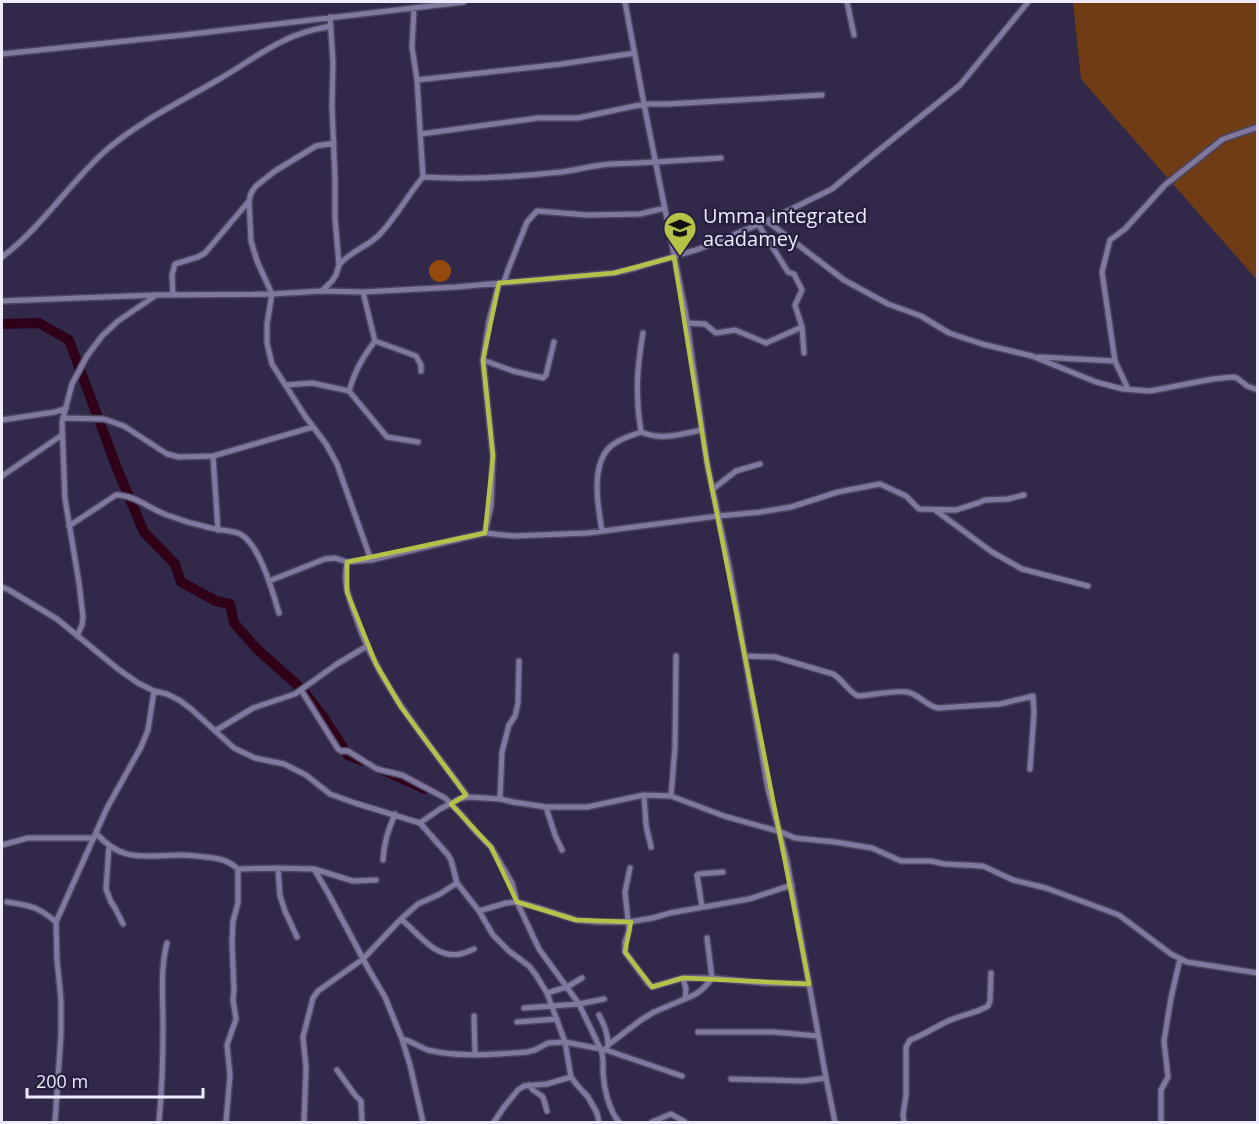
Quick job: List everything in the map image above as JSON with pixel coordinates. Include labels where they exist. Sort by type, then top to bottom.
[{"type":"street","points":[[2,54],[464,2]]},
{"type":"street","points":[[625,2],[687,323],[707,464],[730,571],[768,789],[781,832],[792,885],[818,1036],[836,1122]]},
{"type":"street","points":[[847,2],[854,35]]},
{"type":"street","points":[[2,301],[156,295],[363,292],[456,287],[614,273],[632,269],[699,249],[832,189],[960,85],[1028,2]]},
{"type":"street","points":[[339,265],[350,254],[379,234],[423,177],[417,80],[412,47],[414,8]]},
{"type":"street","points":[[322,291],[336,275],[339,265],[335,218],[333,63],[330,17]]},
{"type":"street","points":[[2,257],[32,231],[105,152],[127,135],[170,106],[283,41],[331,26]]},
{"type":"street","points":[[417,80],[562,64],[634,53]]},
{"type":"street","points":[[421,134],[538,118],[578,118],[644,104],[822,95]]},
{"type":"street","points":[[1128,389],[1115,361],[1102,272],[1110,240],[1125,230],[1165,185],[1223,139],[1257,127]]},
{"type":"street","points":[[334,143],[316,146],[275,171],[256,186],[249,201],[253,251],[272,294],[267,324],[267,343],[272,364],[337,464],[371,560]]},
{"type":"street","points":[[423,177],[468,178],[533,174],[613,164],[721,158]]},
{"type":"street","points":[[173,295],[172,275],[175,264],[205,253],[249,201]]},
{"type":"street","points":[[485,533],[491,506],[493,456],[483,360],[489,321],[527,222],[537,211],[588,215],[640,214],[665,208]]},
{"type":"street","points":[[767,220],[844,280],[888,304],[921,316],[950,333],[982,344],[1032,356],[1096,382],[1128,389],[1150,391],[1233,377],[1257,390]]},
{"type":"street","points":[[758,224],[788,272],[794,274],[802,290],[795,305],[802,327],[804,353]]},
{"type":"street","points":[[363,292],[375,341]]},
{"type":"street","points":[[77,636],[83,616],[65,499],[62,435],[66,408],[72,384],[102,336],[118,321],[156,295]]},
{"type":"street","points":[[687,323],[705,324],[716,333],[735,330],[766,344],[802,327]]},
{"type":"street","points":[[641,432],[637,400],[637,368],[643,333]]},
{"type":"street","points":[[375,341],[416,357],[421,364],[421,370]]},
{"type":"street","points":[[349,391],[356,369],[375,341]]},
{"type":"street","points":[[483,360],[513,371],[543,378],[546,375],[554,342]]},
{"type":"street","points":[[1032,356],[1115,361]]},
{"type":"street","points":[[285,385],[312,383],[349,391],[387,437],[418,442]]},
{"type":"street","points":[[2,420],[55,412],[66,408]]},
{"type":"street","points":[[64,418],[104,419],[124,426],[167,454],[179,457],[213,456],[313,427]]},
{"type":"street","points":[[602,531],[597,484],[600,464],[610,447],[641,432],[661,437],[702,430]]},
{"type":"street","points":[[2,476],[62,435]]},
{"type":"street","points":[[213,456],[218,530]]},
{"type":"street","points":[[713,489],[736,471],[760,464]]},
{"type":"street","points":[[269,581],[325,559],[334,558],[347,562],[371,560],[485,533],[513,536],[602,531],[772,510],[791,507],[838,492],[880,484],[906,496],[919,509],[956,510],[985,500],[1008,499],[1024,495]]},
{"type":"street","points":[[69,526],[116,495],[120,495],[136,500],[165,515],[205,527],[237,533],[245,537],[260,560],[279,613]]},
{"type":"street","points":[[934,509],[992,552],[1022,569],[1088,586]]},
{"type":"street","points":[[347,562],[345,577],[347,592],[367,646],[400,707],[468,797]]},
{"type":"street","points":[[2,587],[57,619],[138,683],[179,700],[240,752],[255,758],[284,764],[306,775],[330,794],[420,823],[448,855],[457,883],[493,935],[529,966],[547,993],[565,1042],[571,1077],[576,1086],[588,1097],[599,1122]]},
{"type":"street","points":[[215,731],[253,708],[286,698],[301,690],[336,664],[367,646]]},
{"type":"street","points":[[671,796],[675,747],[676,656]]},
{"type":"street","points":[[745,656],[775,657],[833,674],[858,696],[907,692],[930,706],[938,708],[1000,704],[1033,696],[1030,769]]},
{"type":"street","points":[[500,799],[502,752],[518,703],[519,661]]},
{"type":"street","points":[[301,690],[338,749],[348,751],[377,769],[402,775],[445,798],[462,814],[490,847],[512,884],[539,950],[579,1004],[605,1048]]},
{"type":"street","points":[[55,1122],[61,1034],[56,921],[107,808],[141,747],[148,730],[154,691]]},
{"type":"street","points":[[644,795],[646,825],[651,847]]},
{"type":"street","points":[[420,823],[440,809],[468,797],[500,799],[546,807],[586,807],[644,795],[671,796],[724,816],[795,838],[872,848],[901,861],[983,866],[1013,880],[1046,888],[1119,915],[1180,959],[1194,964],[1257,973]]},
{"type":"street","points":[[546,807],[562,850]]},
{"type":"street","points":[[383,860],[384,842],[395,814]]},
{"type":"street","points":[[2,844],[28,838],[95,836],[122,853],[142,857],[183,855],[220,858],[238,869],[314,869],[353,881],[376,880]]},
{"type":"street","points":[[109,846],[106,889],[123,924]]},
{"type":"street","points":[[278,868],[280,896],[297,937]]},
{"type":"street","points":[[630,868],[625,892],[629,930],[625,952],[652,987],[683,978],[809,984]]},
{"type":"street","points":[[226,1122],[230,1075],[227,1045],[236,1018],[233,1000],[232,942],[234,915],[238,903],[238,869]]},
{"type":"street","points":[[314,869],[385,997],[410,1065],[423,1122]]},
{"type":"street","points":[[702,907],[697,875],[723,872]]},
{"type":"street","points":[[304,1122],[306,1068],[303,1037],[313,998],[318,991],[363,959],[418,904],[457,883]]},
{"type":"street","points":[[478,911],[514,901],[576,920],[628,922],[749,899],[792,885]]},
{"type":"street","points":[[7,902],[36,907],[56,921]]},
{"type":"street","points":[[401,919],[428,944],[448,954],[459,954],[474,949]]},
{"type":"street","points":[[605,1048],[654,1012],[697,994],[705,988],[712,978],[707,938]]},
{"type":"street","points":[[159,1122],[163,1079],[162,976],[167,942]]},
{"type":"street","points":[[1161,1122],[1161,1090],[1168,1077],[1164,1041],[1180,959]]},
{"type":"street","points":[[904,1122],[908,1042],[947,1021],[988,1006],[991,973]]},
{"type":"street","points":[[547,993],[567,987],[582,978]]},
{"type":"street","points":[[683,978],[686,989],[685,999]]},
{"type":"street","points":[[524,1008],[579,1004],[604,999]]},
{"type":"street","points":[[599,1015],[608,1037],[604,1056],[603,1084],[619,1122]]},
{"type":"street","points":[[474,1016],[475,1055]]},
{"type":"street","points":[[517,1022],[557,1019]]},
{"type":"street","points":[[698,1032],[774,1032],[818,1036]]},
{"type":"street","points":[[402,1039],[412,1041],[426,1049],[475,1055],[527,1052],[548,1043],[565,1042],[605,1048],[623,1057],[682,1076]]},
{"type":"street","points":[[337,1070],[361,1101],[362,1122]]},
{"type":"street","points":[[494,1122],[518,1090],[524,1086],[547,1084],[571,1077]]},
{"type":"street","points":[[731,1079],[803,1081],[826,1078]]},
{"type":"street","points":[[529,1085],[543,1097],[547,1111]]},
{"type":"street","points":[[652,1122],[671,1114],[685,1122]]},
{"type":"highlighted area","points":[[674,257],[707,463],[809,984],[683,978],[652,987],[625,952],[631,922],[576,920],[517,902],[491,847],[451,804],[466,795],[401,707],[376,664],[347,592],[347,562],[485,533],[493,456],[483,360],[499,283],[614,273]]},
{"type":"shaded area","points":[[1073,2],[1257,2],[1257,280],[1081,79]]},
{"type":"shaded area","points":[[440,260],[450,267],[451,271],[444,281],[440,282],[430,275],[429,271],[436,261]]},
{"type":"waterway","points":[[2,324],[39,323],[69,340],[118,471],[144,532],[175,564],[181,582],[216,601],[230,604],[234,623],[259,651],[302,689],[348,755],[363,761]]},
{"type":"waterway","points":[[385,771],[425,789]]},
{"type":"place","name":"Umma integrated acadamey","points":[[680,257]]}]
